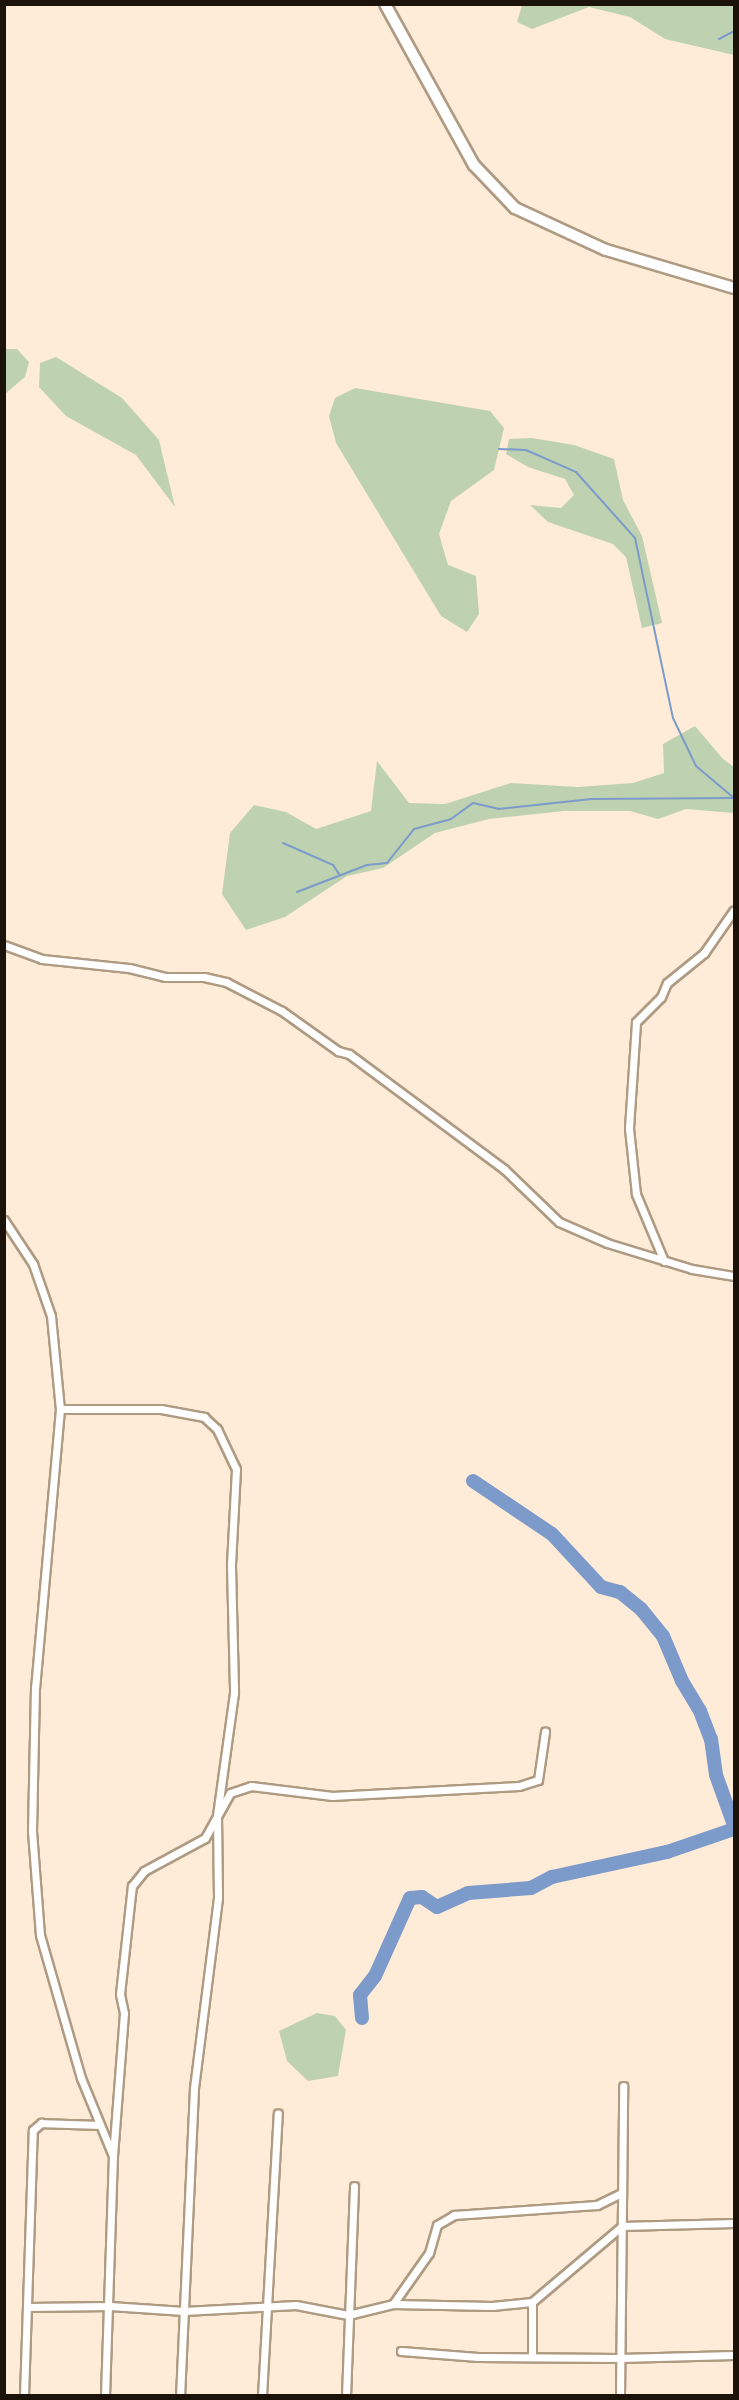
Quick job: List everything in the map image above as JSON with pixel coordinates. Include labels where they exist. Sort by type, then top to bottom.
[{"type":"main road","points":[[385,4],[474,165],[515,208],[606,250],[735,288]]},
{"type":"street","points":[[664,1261],[636,1194],[629,1128],[636,1022],[661,997],[667,983],[704,953],[735,910]]},
{"type":"street","points":[[4,945],[42,958],[129,968],[165,977],[204,977],[226,982],[282,1011],[338,1051],[349,1054],[495,1162],[559,1222],[607,1243],[664,1261],[735,1276]]},
{"type":"street","points":[[4,1220],[33,1264],[51,1316],[60,1409],[35,1687],[32,1831],[40,1935],[65,2028],[97,2125],[113,2156]]},
{"type":"street","points":[[60,1409],[161,1409],[204,1417],[217,1429],[236,1469],[231,1566],[234,1693],[217,1816],[218,1898],[194,2089],[180,2396]]},
{"type":"street","points":[[105,2396],[110,2306],[113,2156],[124,2013],[120,1994],[132,1886],[144,1870],[205,1838],[230,1793],[251,1786],[332,1796],[519,1786],[538,1780],[545,1732]]},
{"type":"street","points":[[620,2396],[623,2086]]},
{"type":"street","points":[[262,2396],[278,2113]]},
{"type":"street","points":[[24,2396],[33,2130],[41,2123],[97,2125]]},
{"type":"street","points":[[346,2396],[354,2186]]},
{"type":"street","points":[[393,2304],[429,2253],[436,2225],[454,2215],[597,2205],[622,2193]]},
{"type":"street","points":[[28,2307],[110,2306],[184,2311],[296,2305],[348,2315],[393,2304],[492,2306],[532,2302],[622,2226],[735,2223]]},
{"type":"street","points":[[532,2302],[532,2356]]},
{"type":"street","points":[[401,2351],[478,2357],[619,2358],[735,2355]]},
{"type":"green space","points":[[522,5],[734,5],[734,55],[665,39],[630,17],[589,7],[532,29],[517,22]]},
{"type":"green space","points":[[5,349],[17,349],[29,362],[25,377],[5,394]]},
{"type":"green space","points":[[56,357],[122,398],[159,440],[175,507],[136,455],[66,416],[39,387],[40,363]]},
{"type":"green space","points":[[355,388],[490,411],[504,428],[494,470],[451,501],[439,534],[448,565],[476,576],[479,614],[467,632],[441,616],[336,443],[329,416],[335,398]]},
{"type":"green space","points":[[532,438],[574,445],[614,459],[623,500],[642,536],[662,623],[642,628],[626,557],[613,544],[548,522],[530,505],[561,508],[574,495],[565,479],[528,467],[506,454],[509,439]]},
{"type":"green space","points":[[695,726],[723,759],[734,767],[734,813],[686,809],[658,819],[630,811],[564,811],[489,819],[435,833],[383,868],[347,876],[285,917],[246,930],[222,894],[230,833],[254,805],[286,812],[316,829],[371,811],[377,761],[409,803],[445,804],[511,783],[578,787],[633,783],[664,773],[663,744]]},
{"type":"green space","points":[[317,2013],[335,2016],[346,2030],[338,2076],[308,2081],[287,2061],[279,2031]]},
{"type":"waterway","points":[[719,39],[734,31]]},
{"type":"waterway","points":[[499,449],[526,450],[576,472],[635,538],[673,718],[696,766],[734,798]]},
{"type":"waterway","points":[[297,892],[367,865],[387,863],[414,829],[451,819],[473,803],[498,809],[591,799],[734,798]]},
{"type":"waterway","points":[[283,843],[333,865],[339,874]]},
{"type":"waterway","points":[[473,1481],[552,1534],[601,1587],[620,1592],[641,1609],[663,1636],[682,1681],[700,1711],[711,1739],[716,1775],[734,1825]]},
{"type":"waterway","points":[[362,2018],[360,1995],[375,1976],[410,1898],[422,1897],[437,1907],[468,1893],[531,1888],[552,1877],[667,1852],[734,1829]]}]
